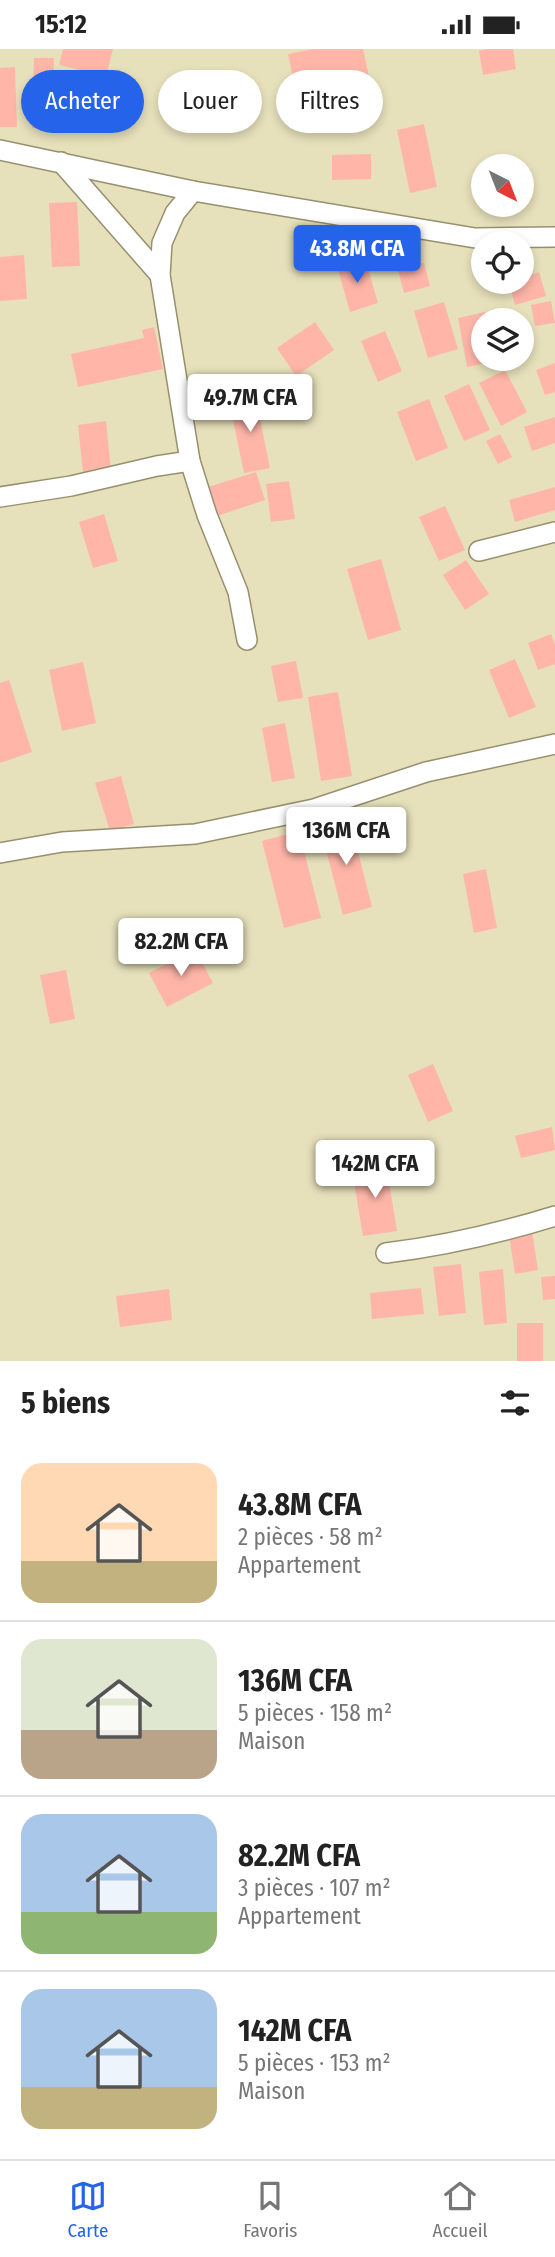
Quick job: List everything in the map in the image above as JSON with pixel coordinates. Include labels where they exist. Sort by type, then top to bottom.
[{"type":"street","points":[[0,151],[192,191],[475,238],[555,237]]},
{"type":"street","points":[[61,162],[160,275]]},
{"type":"street","points":[[192,191],[175,213],[162,243],[160,275],[190,461],[207,516],[238,592],[247,640]]},
{"type":"street","points":[[0,497],[71,486],[157,465],[190,461]]},
{"type":"street","points":[[479,551],[555,532]]},
{"type":"street","points":[[0,853],[62,842],[195,834],[314,809],[426,772],[555,744]]},
{"type":"street","points":[[386,1253],[426,1248],[507,1231],[555,1216]]},
{"type":"building","points":[[63,49],[113,49],[108,70],[80,70],[59,65]]},
{"type":"building","points":[[314,49],[363,49],[368,70],[291,70],[288,54]]},
{"type":"building","points":[[513,49],[516,69],[483,75],[479,51]]},
{"type":"building","points":[[34,58],[54,58],[54,70],[34,70]]},
{"type":"building","points":[[15,67],[17,127],[0,127],[0,68]]},
{"type":"building","points":[[424,124],[437,187],[410,193],[397,130]]},
{"type":"building","points":[[371,154],[371,179],[332,180],[332,155]]},
{"type":"building","points":[[77,202],[80,266],[52,267],[49,203]]},
{"type":"building","points":[[24,255],[27,299],[0,301],[0,257]]},
{"type":"building","points":[[365,258],[378,303],[350,312],[337,266]]},
{"type":"building","points":[[424,263],[430,286],[404,293],[398,270]]},
{"type":"building","points":[[539,272],[546,296],[515,305],[512,294],[534,294],[534,274]]},
{"type":"building","points":[[551,301],[555,323],[535,326],[534,308],[531,305]]},
{"type":"building","points":[[444,302],[458,349],[428,358],[414,311]]},
{"type":"building","points":[[471,315],[471,366],[467,367],[458,318]]},
{"type":"building","points":[[315,322],[334,350],[296,376],[277,348]]},
{"type":"building","points":[[154,327],[163,369],[78,387],[71,354],[144,338],[142,330]]},
{"type":"building","points":[[385,331],[402,371],[378,382],[361,341]]},
{"type":"building","points":[[555,363],[555,392],[545,395],[536,370]]},
{"type":"building","points":[[506,371],[527,412],[501,426],[479,383]]},
{"type":"building","points":[[469,384],[490,430],[464,441],[444,396]]},
{"type":"building","points":[[255,395],[270,468],[244,473],[229,401]]},
{"type":"building","points":[[429,399],[448,448],[416,461],[397,412]]},
{"type":"building","points":[[555,417],[555,443],[532,451],[524,427]]},
{"type":"building","points":[[106,421],[111,470],[83,473],[78,425]]},
{"type":"building","points":[[500,434],[512,457],[498,464],[486,441]]},
{"type":"building","points":[[256,472],[265,500],[217,516],[208,487]]},
{"type":"building","points":[[289,481],[295,519],[271,522],[266,484]]},
{"type":"building","points":[[555,487],[555,510],[515,522],[509,500]]},
{"type":"building","points":[[445,506],[465,550],[439,561],[419,517]]},
{"type":"building","points":[[104,514],[118,561],[93,568],[79,522]]},
{"type":"building","points":[[381,559],[401,630],[368,640],[347,569]]},
{"type":"building","points":[[466,560],[489,594],[465,610],[443,575]]},
{"type":"building","points":[[551,634],[555,645],[555,664],[538,670],[528,643]]},
{"type":"building","points":[[515,659],[536,707],[509,718],[489,670]]},
{"type":"building","points":[[296,661],[303,698],[278,702],[271,666]]},
{"type":"building","points":[[83,662],[96,723],[62,731],[49,670]]},
{"type":"building","points":[[9,680],[32,752],[0,763],[0,683]]},
{"type":"building","points":[[338,692],[352,776],[321,781],[308,697]]},
{"type":"building","points":[[285,723],[295,778],[272,782],[262,728]]},
{"type":"building","points":[[121,776],[134,824],[110,831],[95,783]]},
{"type":"building","points":[[372,816],[374,830],[355,833],[353,819]]},
{"type":"building","points":[[350,820],[372,907],[343,915],[320,827]]},
{"type":"building","points":[[299,831],[321,918],[284,928],[262,841]]},
{"type":"building","points":[[486,869],[497,928],[474,933],[463,874]]},
{"type":"building","points":[[195,949],[213,983],[167,1007],[149,973]]},
{"type":"building","points":[[66,970],[75,1019],[50,1024],[40,975]]},
{"type":"building","points":[[433,1064],[453,1111],[428,1122],[408,1075]]},
{"type":"building","points":[[552,1127],[555,1150],[521,1158],[515,1136]]},
{"type":"building","points":[[386,1164],[397,1231],[363,1236],[352,1170]]},
{"type":"building","points":[[532,1231],[538,1270],[515,1274],[509,1235]]},
{"type":"building","points":[[461,1264],[466,1313],[439,1316],[433,1267]]},
{"type":"building","points":[[503,1269],[507,1323],[484,1325],[479,1272]]},
{"type":"building","points":[[555,1276],[555,1299],[543,1300],[541,1277]]},
{"type":"building","points":[[421,1288],[424,1314],[372,1319],[370,1293]]},
{"type":"building","points":[[169,1289],[172,1320],[120,1327],[116,1296]]},
{"type":"building","points":[[517,1323],[543,1323],[543,1361],[517,1361]]}]
